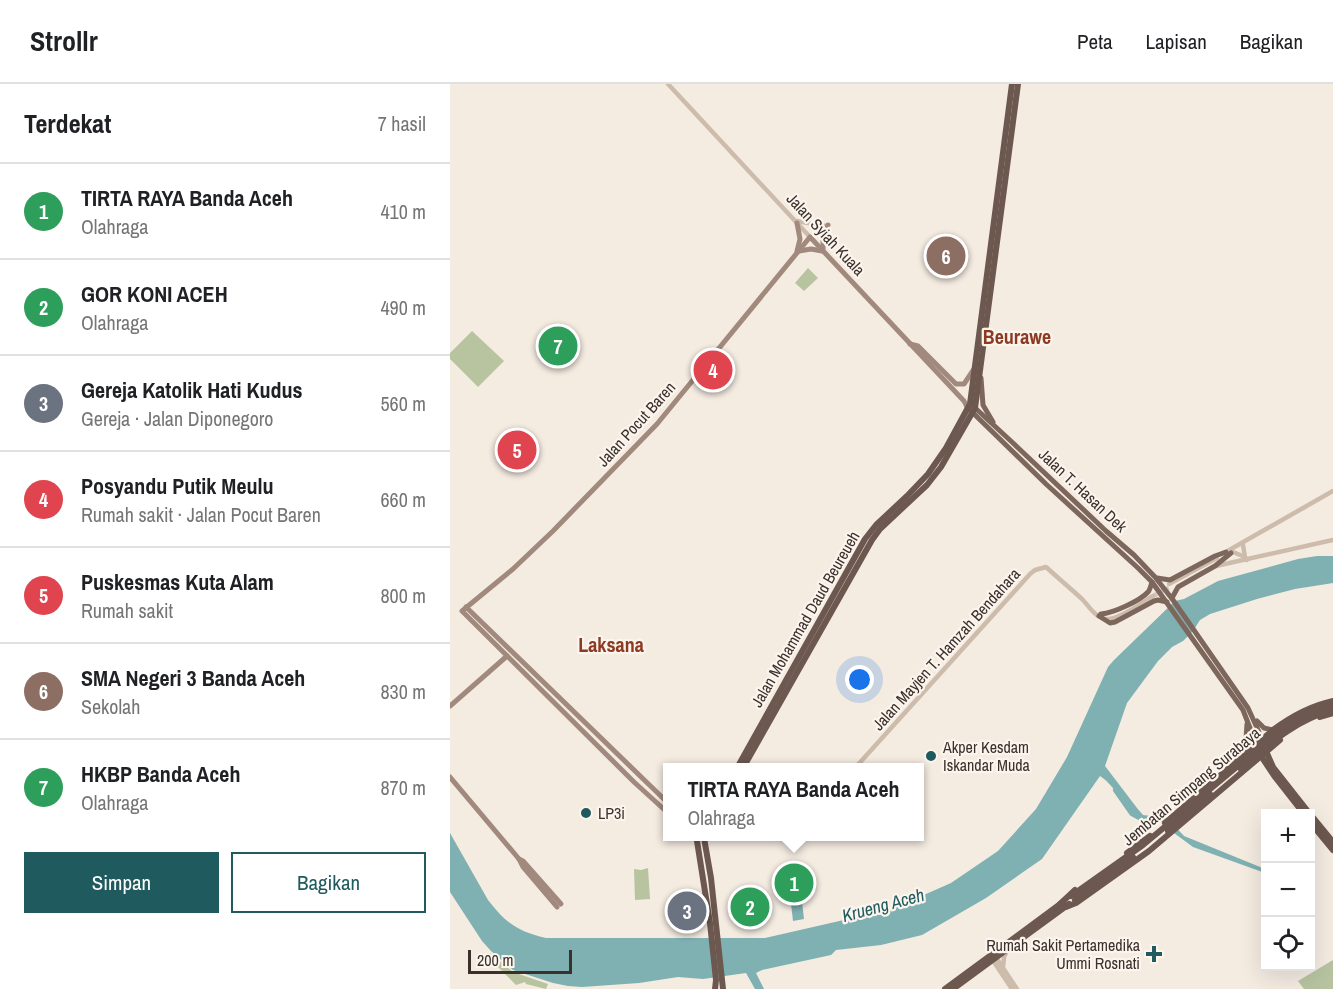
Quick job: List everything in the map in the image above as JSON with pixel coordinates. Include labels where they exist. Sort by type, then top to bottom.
[{"type":"highway","name":"Jalan Mohammad Daud Beureueh","points":[[740,763],[865,539],[876,525],[928,474],[970,407],[1012,84]]},
{"type":"highway","name":"Jalan Mohammad Daud Beureueh","points":[[746,763],[872,540],[941,467],[970,407],[981,362],[1018,84]]},
{"type":"highway","points":[[945,989],[1008,949],[1063,905],[1069,894],[1161,827],[1273,730],[1304,710],[1333,703]]},
{"type":"highway","name":"Jembatan Simpang Surabaya","points":[[1073,898],[1143,845],[1287,724],[1333,703]]},
{"type":"highway","points":[[1063,905],[1076,903],[1149,851],[1290,732],[1333,712]]},
{"type":"highway","name":"Jembatan Simpang Surabaya","points":[[1073,898],[1181,820],[1285,732],[1308,718],[1333,712]]},
{"type":"highway","points":[[1263,754],[1275,777],[1301,809]]},
{"type":"highway","points":[[1263,754],[1306,809]]},
{"type":"highway","points":[[1315,820],[1333,842]]},
{"type":"highway","points":[[1315,827],[1333,850]]},
{"type":"highway","points":[[701,841],[711,878],[719,980],[723,989]]},
{"type":"highway","points":[[954,989],[1073,898]]},
{"type":"highway","points":[[715,989],[719,980]]},
{"type":"main road","points":[[797,222],[800,239],[797,252],[811,249],[823,252],[823,234],[827,226]]},
{"type":"main road","name":"Jalan Syiah Kuala","points":[[810,237],[970,407]]},
{"type":"main road","name":"Jalan Pocut Baren","points":[[464,609],[513,569],[553,531],[657,424],[810,237]]},
{"type":"main road","points":[[910,344],[918,346],[956,384],[965,383],[975,368]]},
{"type":"main road","points":[[981,362],[983,405],[996,426]]},
{"type":"main road","name":"Jalan T. Hasan Dek","points":[[970,407],[996,426],[1069,497],[1134,555],[1170,601],[1232,690]]},
{"type":"main road","name":"Jalan T. Hasan Dek","points":[[970,407],[1028,466],[1138,568],[1154,580]]},
{"type":"main road","points":[[1100,615],[1113,612],[1143,595],[1149,590],[1154,580],[1170,580],[1215,556],[1230,552]]},
{"type":"main road","points":[[1100,615],[1110,623],[1154,601],[1170,601],[1178,587],[1215,566],[1230,552]]},
{"type":"main road","points":[[464,609],[513,651],[663,798]]},
{"type":"main road","points":[[464,609],[506,657],[663,808]]},
{"type":"main road","points":[[450,706],[513,651]]},
{"type":"main road","points":[[1232,690],[1248,708],[1253,718],[1263,754]]},
{"type":"main road","points":[[1232,690],[1247,722],[1260,742]]},
{"type":"main road","points":[[1253,718],[1264,728],[1273,730]]},
{"type":"main road","points":[[1236,762],[1246,739],[1247,722]]},
{"type":"main road","points":[[450,777],[559,906]]},
{"type":"street","name":"Jalan Syiah Kuala","points":[[668,84],[810,237]]},
{"type":"street","points":[[797,222],[827,226]]},
{"type":"street","points":[[1170,586],[1333,491]]},
{"type":"street","points":[[1215,566],[1333,540]]},
{"type":"street","points":[[1243,543],[1246,559]]},
{"type":"street","points":[[1230,552],[1246,559]]},
{"type":"street","name":"Jalan Mayjen T. Hamzah Bendahara","points":[[859,763],[1035,570],[1046,567],[1100,615]]},
{"type":"street","points":[[1100,615],[1111,617],[1153,595]]},
{"type":"street","points":[[1003,967],[1008,949]]},
{"type":"street","points":[[993,957],[1003,967],[1017,989]]},
{"type":"street","points":[[993,957],[1012,989]]},
{"type":"green space","points":[[808,268],[818,278],[804,291],[795,283]]},
{"type":"green space","points":[[472,331],[504,361],[478,387],[450,359],[450,353]]},
{"type":"green space","points":[[648,868],[650,899],[635,900],[634,869]]},
{"type":"green space","points":[[490,953],[513,972],[548,984],[546,989],[525,982],[516,985],[487,956]]},
{"type":"green space","points":[[1333,960],[1333,989],[1304,989],[1298,981]]},
{"type":"water","points":[[1333,556],[1333,583],[1295,589],[1257,599],[1210,614],[1200,620],[1183,641],[1172,647],[1158,661],[1127,703],[1105,766],[1143,815],[1167,818],[1184,836],[1261,867],[1261,872],[1193,847],[1162,822],[1139,818],[1100,776],[1042,859],[986,898],[922,935],[881,945],[836,950],[831,955],[762,970],[756,973],[764,989],[755,989],[746,973],[703,979],[678,977],[639,983],[582,987],[553,983],[513,970],[491,951],[450,892],[450,833],[488,900],[501,915],[520,929],[546,938],[765,938],[892,909],[951,883],[998,851],[1036,809],[1067,757],[1108,667],[1175,601],[1184,599],[1218,581],[1298,559]]},
{"type":"water","points":[[801,893],[804,919],[793,921],[790,895]]},
{"type":"waterway","points":[[1116,790],[1132,813],[1143,819]]},
{"type":"tunnel","points":[[1153,596],[1170,587]]},
{"type":"place","name":"SMA Negeri 3 Banda Aceh","points":[[946,256]]},
{"type":"place","name":"HKBP Banda Aceh","points":[[558,346]]},
{"type":"place","name":"Posyandu Putik Meulu","points":[[713,370]]},
{"type":"place","name":"Puskesmas Kuta Alam","points":[[517,450]]},
{"type":"place","name":"Akper Kesdam Iskandar Muda","points":[[931,756]]},
{"type":"place","name":"LP3i","points":[[586,813]]},
{"type":"place","name":"TIRTA RAYA Banda Aceh","points":[[794,883]]},
{"type":"place","name":"GOR KONI ACEH","points":[[750,907]]},
{"type":"place","name":"Gereja Katolik Hati Kudus","points":[[687,911]]},
{"type":"place","name":"Rumah Sakit Pertamedika Ummi Rosnati","points":[[1154,954]]},
{"type":"district","name":"Beurawe","points":[[1017,336]]},
{"type":"district","name":"Laksana","points":[[611,644]]},
{"type":"water label","name":"Krueng Aceh","points":[[883,905]]}]
